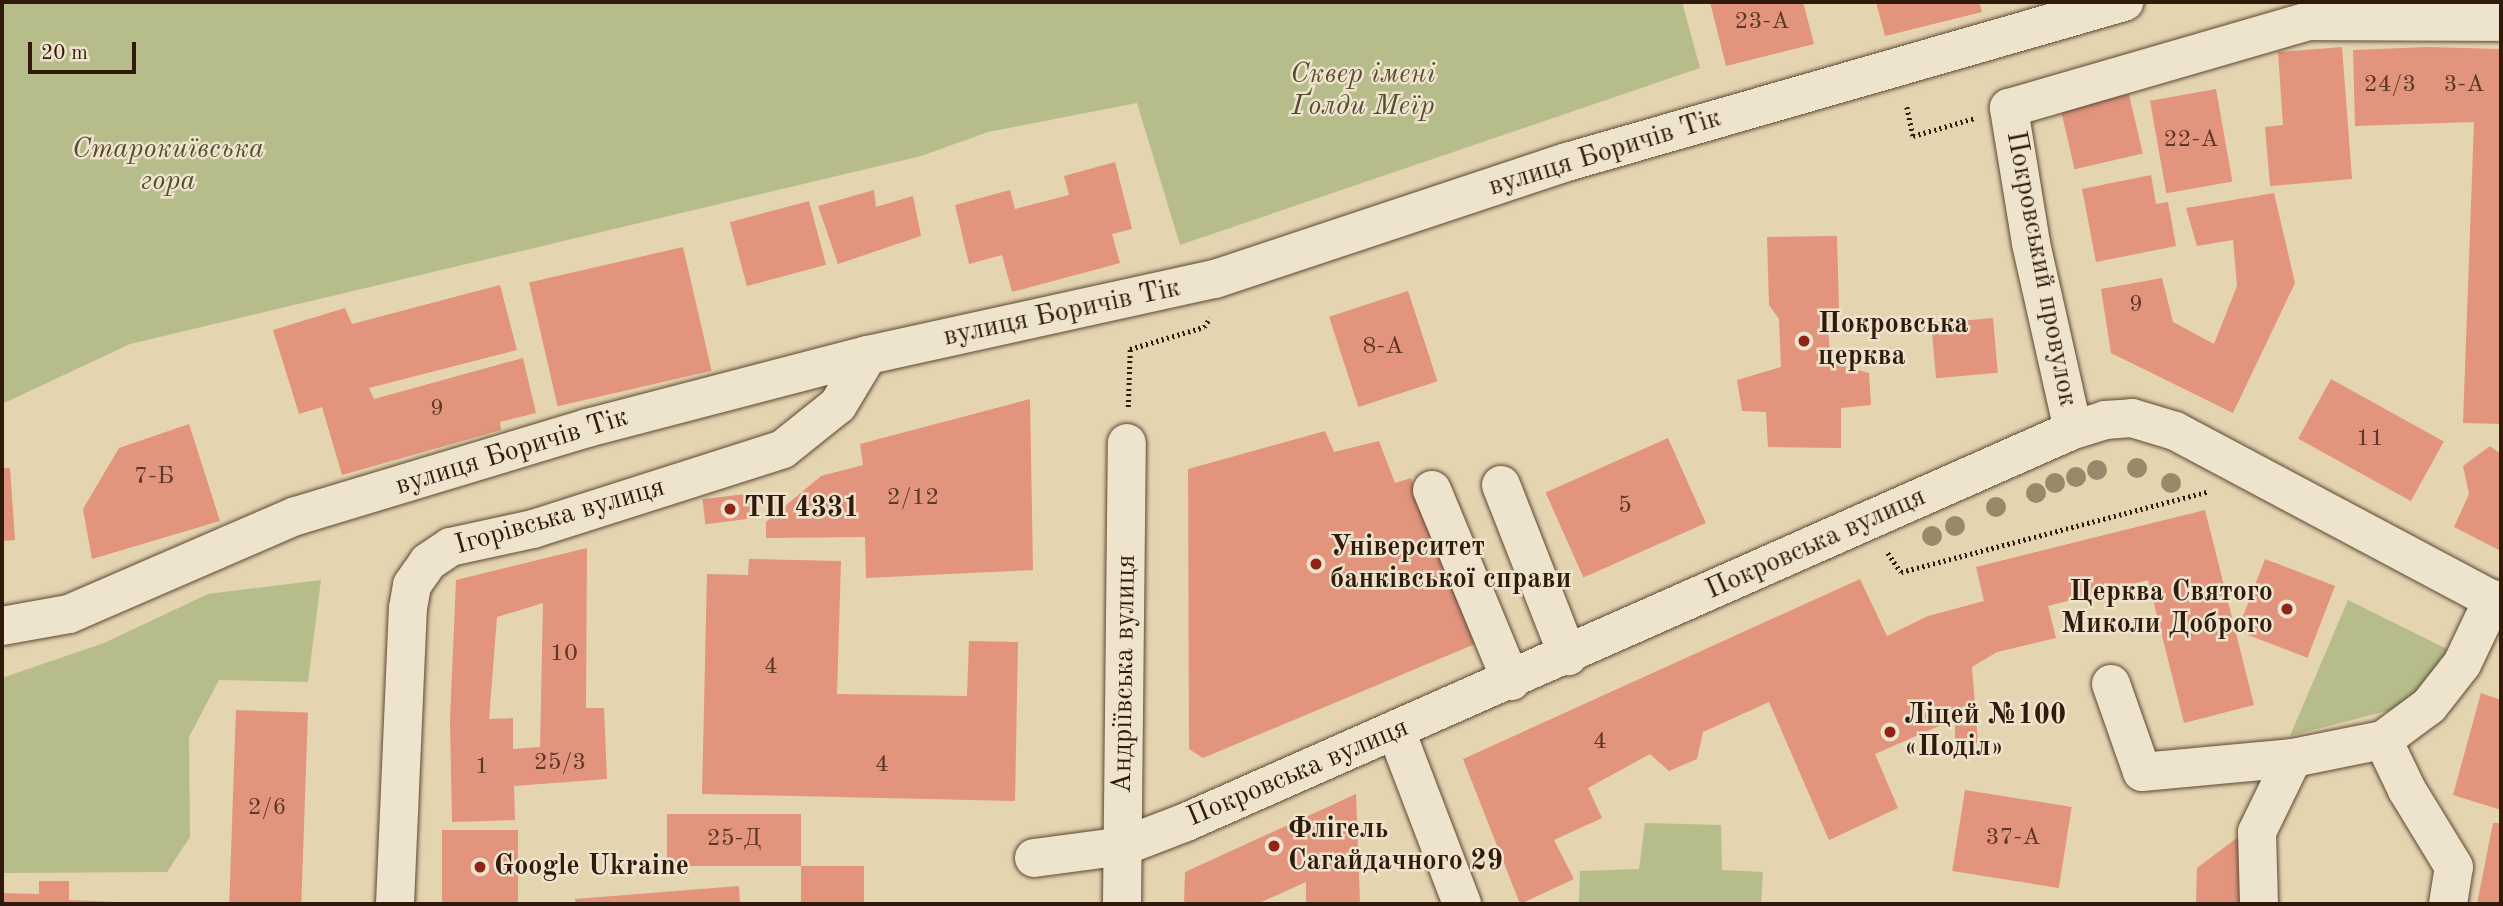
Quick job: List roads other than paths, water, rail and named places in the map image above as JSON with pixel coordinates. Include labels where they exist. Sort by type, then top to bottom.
[{"type":"street","name":"вулиця Боричів Тік","points":[[2,626],[69,614],[296,516],[587,428],[868,355],[1215,279],[1567,162],[2124,2]]},
{"type":"street","name":"Покровський провулок","points":[[2073,430],[2031,243],[2010,108],[2308,21],[2501,22]]},
{"type":"street","name":"Ігорівська вулиця","points":[[395,904],[408,608],[412,585],[428,562],[450,547],[533,529],[783,449],[838,405],[868,355]]},
{"type":"street","name":"Покровська вулиця","points":[[1034,858],[1124,846],[1511,681],[2073,430],[2105,420],[2132,418],[2175,431],[2497,601]]},
{"type":"street","name":"Андріївська вулиця","points":[[1122,904],[1127,443]]},
{"type":"street","points":[[1501,485],[1568,656]]},
{"type":"street","points":[[1432,490],[1511,681]]},
{"type":"street","points":[[2111,684],[2142,772],[2293,758],[2383,740],[2428,706],[2462,664],[2497,601]]},
{"type":"street","points":[[1396,731],[1462,904]]},
{"type":"street","points":[[2383,740],[2454,867],[2448,904]]},
{"type":"street","points":[[2259,904],[2257,832],[2293,758]]},
{"type":"place","name":"Покровська церква","points":[[1804,341]]},
{"type":"place","name":"ТП 4331","points":[[730,509]]},
{"type":"place","name":"Університет банківської справи","points":[[1316,564]]},
{"type":"place","name":"Церква Святого Миколи Доброго","points":[[2287,609]]},
{"type":"place","name":"Ліцей №100 «Поділ»","points":[[1890,732]]},
{"type":"place","name":"Флігель Сагайдачного 29","points":[[1274,846]]},
{"type":"place","name":"Google Ukraine","points":[[480,867]]},
{"type":"park label","name":"Сквер імені Ґолди Меїр","points":[[1363,91]]},
{"type":"park label","name":"Старокиївська гора","points":[[168,166]]}]
